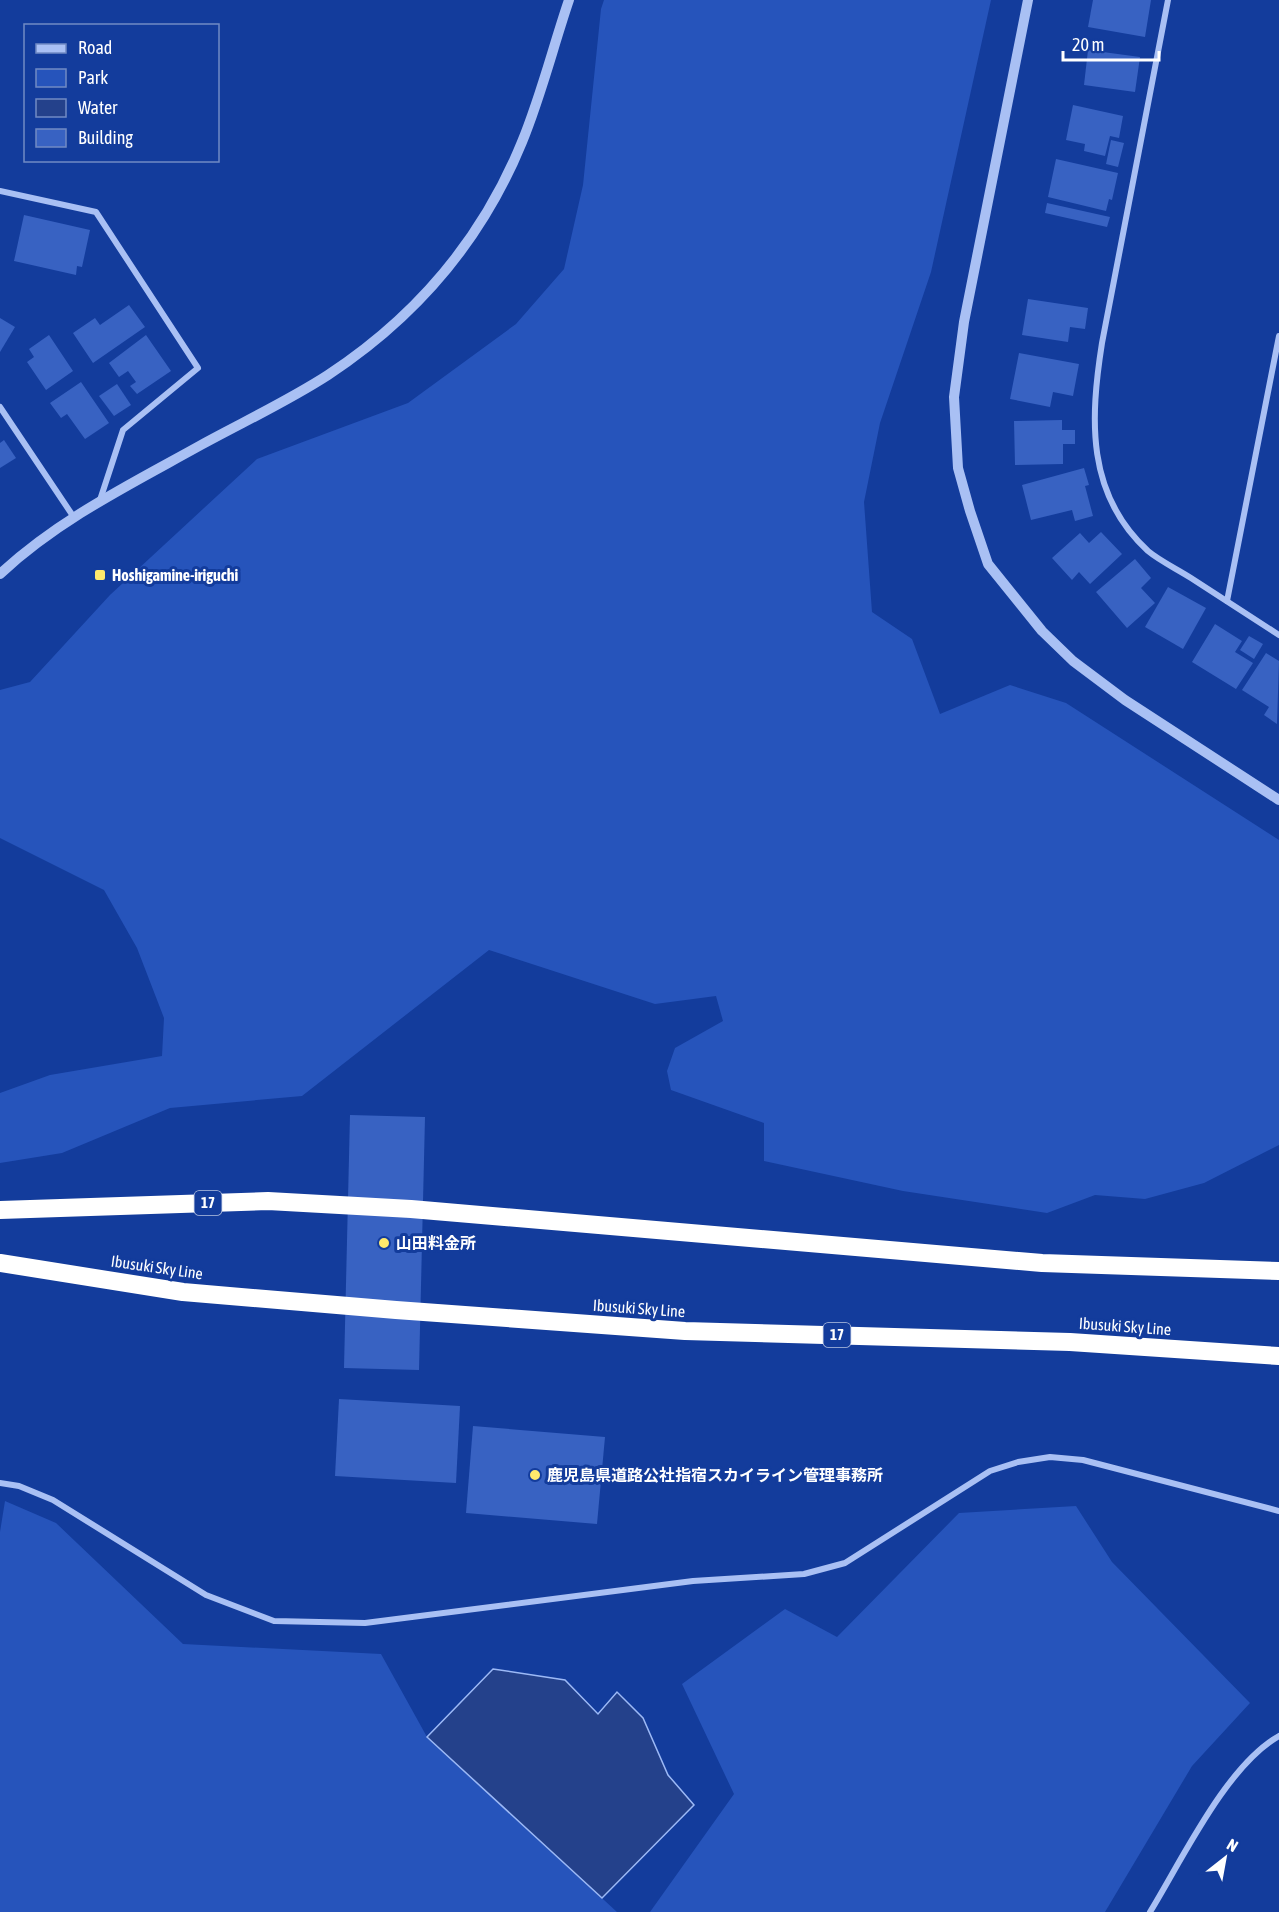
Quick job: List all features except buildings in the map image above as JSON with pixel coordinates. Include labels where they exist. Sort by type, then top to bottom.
[{"type":"highway","name":"17","points":[[3,1210],[268,1201],[423,1210],[1042,1263],[1279,1271]]},
{"type":"highway","name":"Ibusuki Sky Line","points":[[1,1264],[183,1292],[685,1331],[1070,1342],[1279,1356]]},
{"type":"street","points":[[0,574],[26,550],[73,516],[327,375],[372,343],[412,308],[457,260],[500,187],[522,141],[569,0]]},
{"type":"street","points":[[1028,0],[963,322],[954,397],[958,468],[970,511],[988,564],[1042,631],[1073,661],[1125,700],[1279,800]]},
{"type":"street","points":[[1168,0],[1102,343],[1095,385],[1093,427],[1105,489],[1122,523],[1149,552],[1279,635]]},
{"type":"street","points":[[0,191],[96,212],[198,368],[123,430],[100,502]]},
{"type":"street","points":[[1227,601],[1279,336]]},
{"type":"street","points":[[0,407],[73,516]]},
{"type":"street","points":[[0,1483],[19,1486],[53,1500],[206,1595],[274,1621],[365,1623],[693,1581],[804,1574],[844,1563],[990,1471],[1018,1462],[1050,1457],[1083,1460],[1279,1511]]},
{"type":"street","points":[[1150,1912],[1228,1787],[1267,1743],[1279,1736]]},
{"type":"green space","points":[[604,0],[991,0],[931,272],[880,423],[864,502],[872,612],[912,639],[940,714],[1010,685],[1066,703],[1279,840],[1279,1145],[1204,1183],[1145,1199],[1095,1195],[1047,1213],[903,1191],[764,1161],[764,1123],[671,1090],[667,1071],[675,1048],[723,1021],[716,996],[655,1004],[489,950],[302,1096],[170,1108],[62,1153],[0,1163],[0,1093],[50,1075],[162,1056],[164,1018],[137,948],[104,890],[0,838],[0,690],[30,682],[110,595],[257,459],[408,403],[516,324],[564,269],[583,185],[601,9]]},
{"type":"green space","points":[[5,1501],[56,1523],[183,1644],[381,1654],[427,1737],[617,1912],[0,1912],[0,1532]]},
{"type":"green space","points":[[1076,1506],[1112,1562],[1250,1703],[1192,1766],[1105,1912],[650,1912],[734,1794],[682,1684],[785,1609],[837,1637],[959,1513]]},
{"type":"water","points":[[493,1669],[565,1680],[598,1714],[617,1692],[643,1718],[668,1775],[694,1805],[602,1898],[427,1737]]},
{"type":"place","name":"Hoshigamine-iriguchi","points":[[100,575]]},
{"type":"place","name":"山田料金所","points":[[384,1243]]},
{"type":"place","name":"鹿児島県道路公社指宿スカイライン管理事務所","points":[[535,1475]]}]
